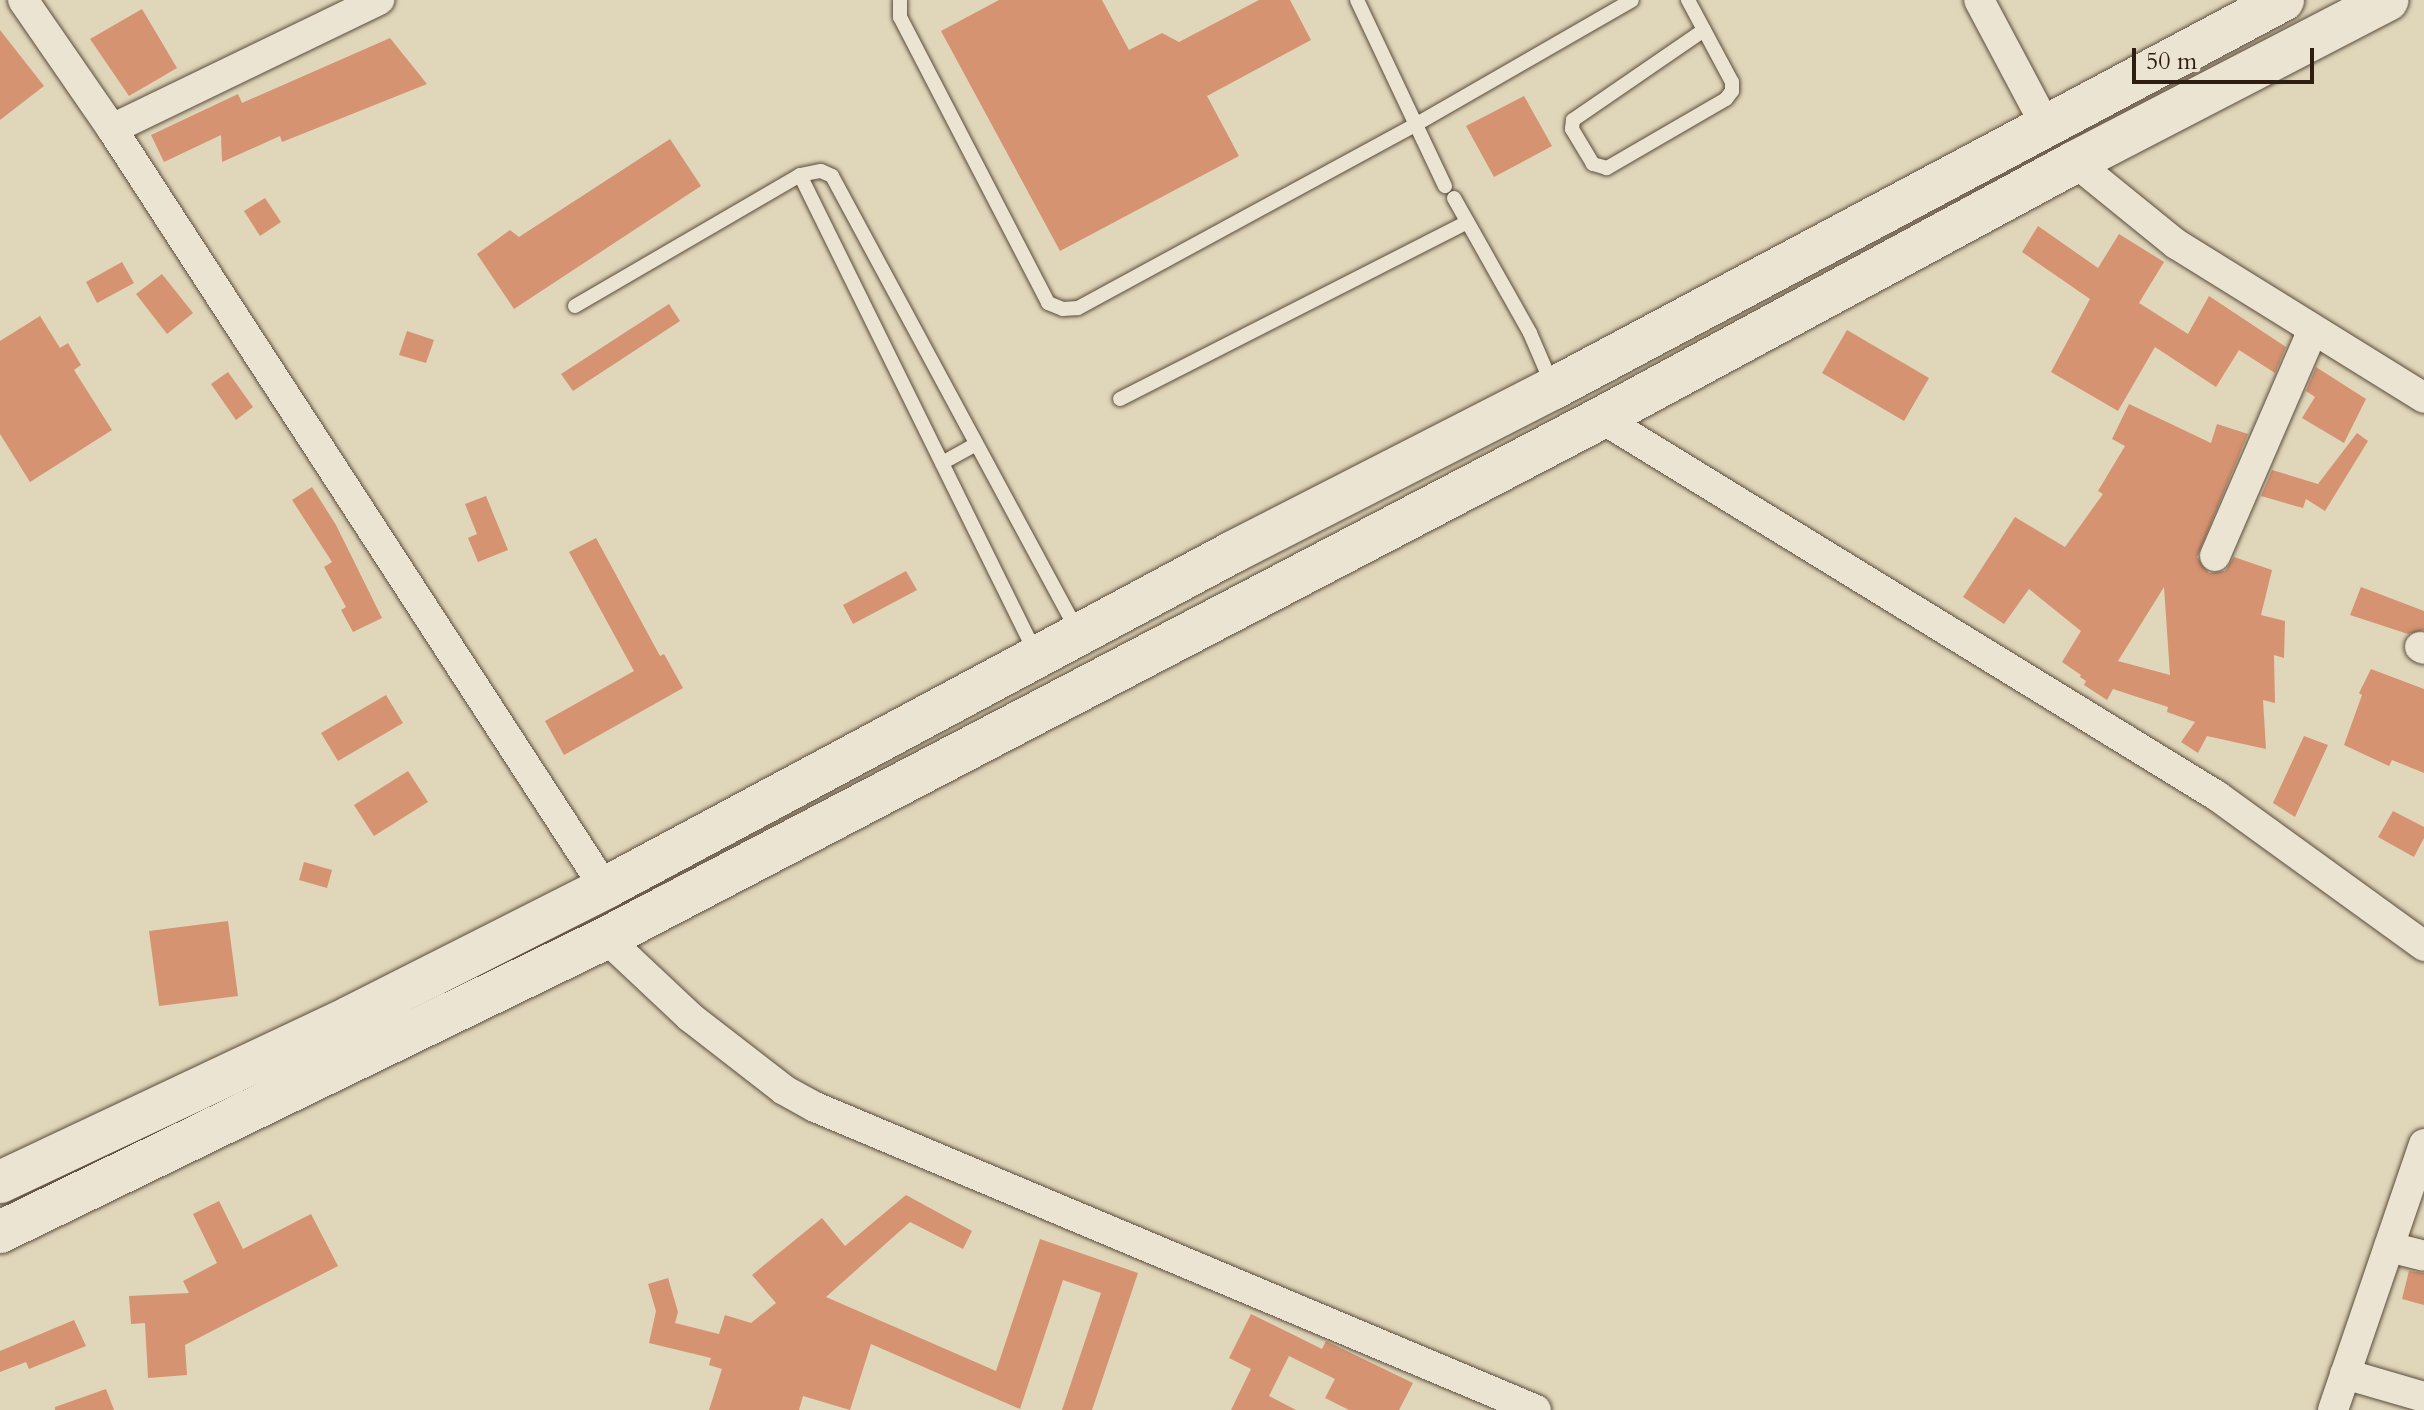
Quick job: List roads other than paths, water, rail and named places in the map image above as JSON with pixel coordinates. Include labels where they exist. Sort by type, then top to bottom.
[{"type":"main road","points":[[0,1182],[350,1017],[605,888],[1037,656],[1554,388],[2283,0]]},
{"type":"main road","points":[[0,1232],[606,938],[1601,418],[2075,162],[2388,0]]},
{"type":"street","points":[[23,0],[112,129],[605,888]]},
{"type":"street","points":[[112,129],[379,0]]},
{"type":"street","points":[[1979,0],[2047,128]]},
{"type":"street","points":[[2075,162],[2176,244],[2424,398]]},
{"type":"street","points":[[2215,556],[2313,330]]},
{"type":"street","points":[[1601,418],[2217,796],[2424,946]]},
{"type":"street","points":[[606,938],[690,1017],[784,1090],[815,1107],[1481,1400],[1536,1410]]},
{"type":"street","points":[[2333,1410],[2424,1144]]},
{"type":"street","points":[[2389,1247],[2424,1256]]},
{"type":"street","points":[[2345,1374],[2424,1397]]},
{"type":"lane","points":[[900,0],[900,17],[1048,303],[1063,309],[1078,308],[1415,125],[1632,0]]},
{"type":"lane","points":[[1357,0],[1445,186]]},
{"type":"lane","points":[[1688,0],[1732,82],[1732,91],[1726,99],[1607,168],[1593,164],[1572,129],[1573,120],[1704,30]]},
{"type":"lane","points":[[575,306],[800,175],[821,171],[832,176],[1079,634]]},
{"type":"lane","points":[[800,175],[1037,656]]},
{"type":"lane","points":[[1454,198],[1530,333],[1554,388]]},
{"type":"lane","points":[[1120,399],[1468,222]]},
{"type":"lane","points":[[942,463],[976,444]]}]
